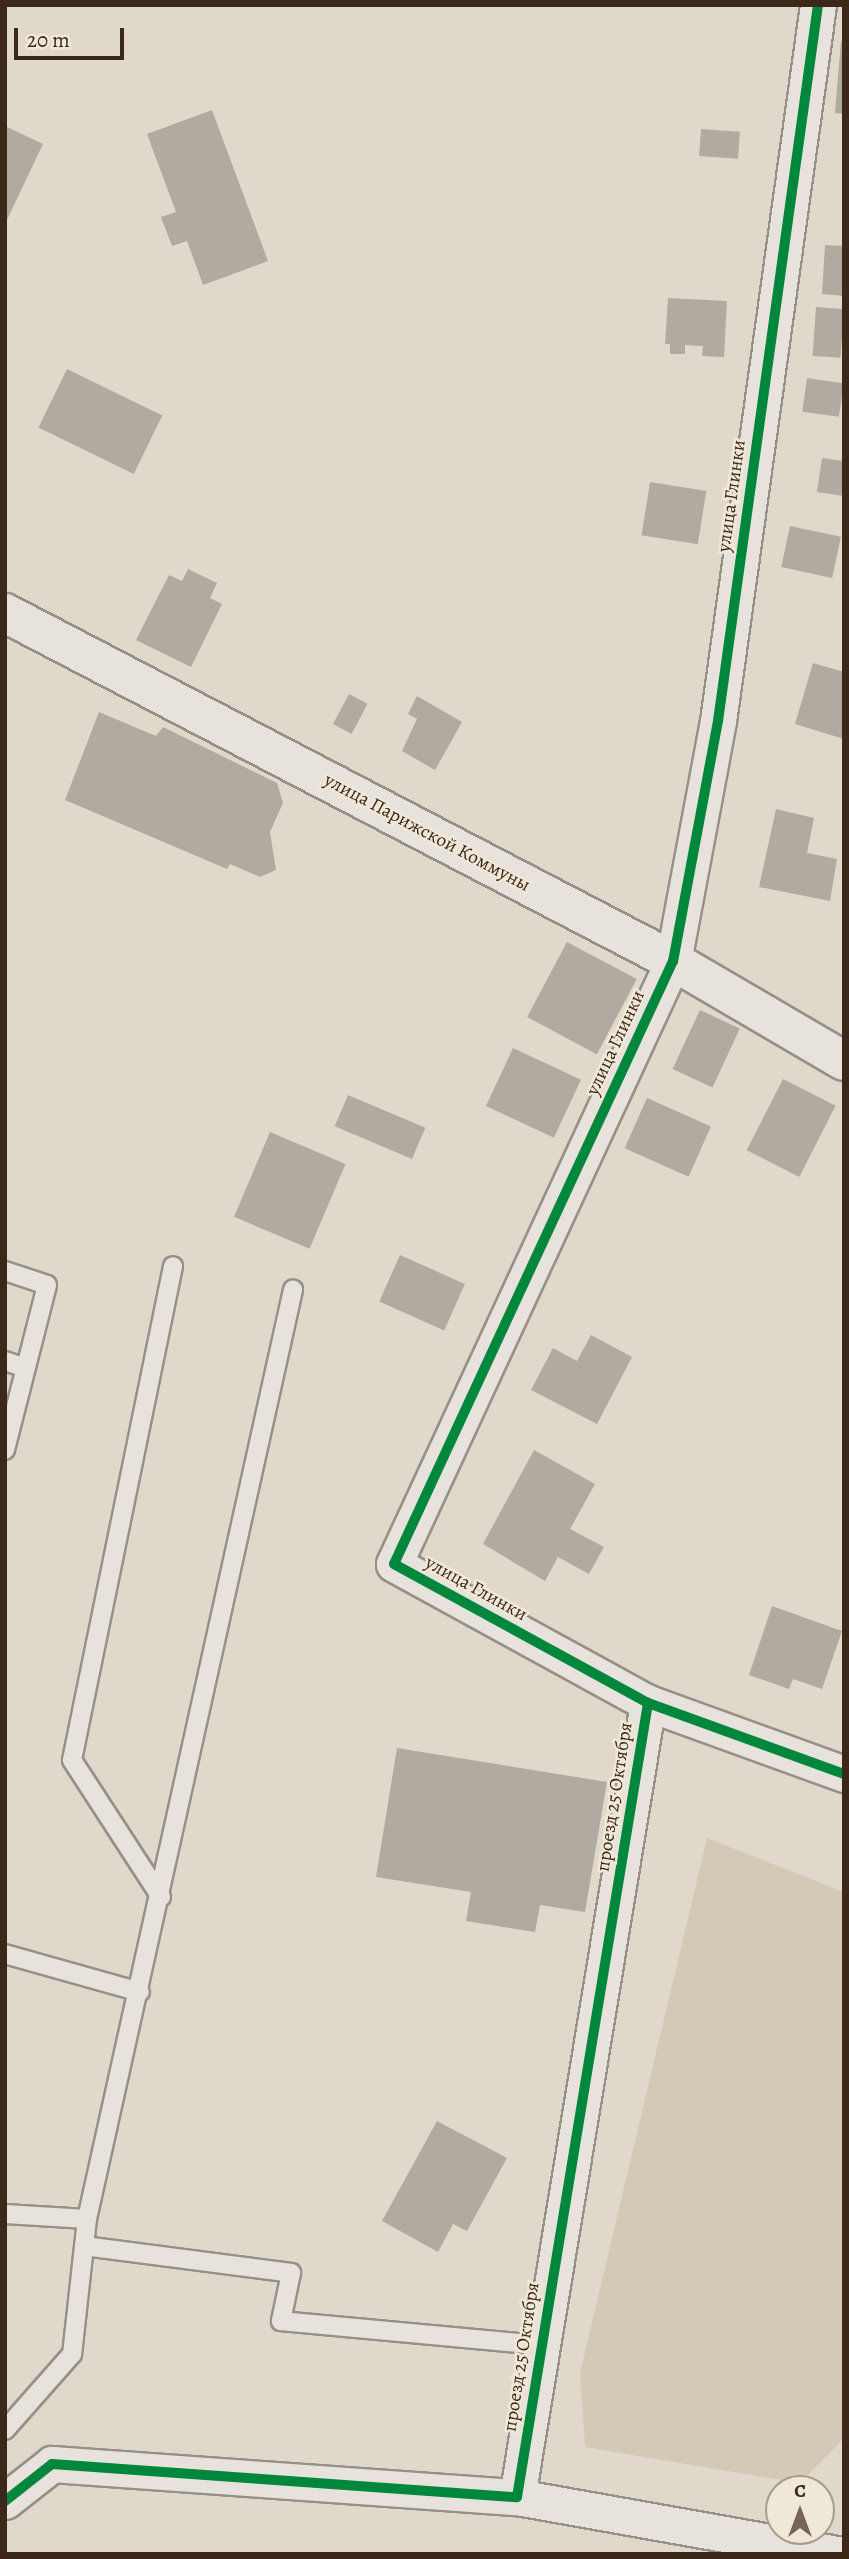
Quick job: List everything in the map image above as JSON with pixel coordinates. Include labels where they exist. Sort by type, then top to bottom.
[{"type":"street","name":"улица Глинки","points":[[818,5],[718,721],[673,961],[394,1564],[648,1703],[844,1774]]},
{"type":"street","name":"улица Парижской Коммуны","points":[[5,612],[673,961],[844,1061]]},
{"type":"street","name":"проезд 25 Октября","points":[[517,2497],[648,1703]]},
{"type":"street","points":[[5,2501],[52,2464],[517,2497],[836,2554]]},
{"type":"lane","points":[[161,1897],[72,1760],[173,1266]]},
{"type":"lane","points":[[5,1272],[47,1285],[5,1450]]},
{"type":"lane","points":[[5,2430],[72,2354],[87,2219],[140,1992],[293,1290]]},
{"type":"lane","points":[[5,1361],[25,1368]]},
{"type":"lane","points":[[5,1954],[140,1992]]},
{"type":"lane","points":[[5,2214],[87,2219]]},
{"type":"lane","points":[[84,2246],[291,2273],[281,2322],[542,2345]]},
{"type":"shaded area","points":[[707,1838],[844,1892],[844,2438],[808,2475],[765,2475],[765,2477],[585,2447],[580,2373]]},
{"type":"building","points":[[841,41],[844,41],[844,114],[835,113]]},
{"type":"building","points":[[212,110],[268,261],[203,285],[187,241],[172,246],[161,217],[176,212],[147,134]]},
{"type":"building","points":[[5,126],[43,144],[5,224]]},
{"type":"building","points":[[701,129],[740,132],[738,159],[699,156]]},
{"type":"building","points":[[825,245],[844,246],[844,296],[822,294]]},
{"type":"building","points":[[668,298],[727,301],[724,357],[702,356],[703,346],[685,345],[685,354],[670,354],[670,344],[665,344]]},
{"type":"building","points":[[816,307],[844,309],[841,358],[813,356]]},
{"type":"building","points":[[67,369],[162,415],[134,474],[39,427]]},
{"type":"building","points":[[807,378],[844,383],[839,417],[802,412]]},
{"type":"building","points":[[822,458],[844,461],[844,496],[817,492]]},
{"type":"building","points":[[650,482],[706,491],[698,544],[642,535]]},
{"type":"building","points":[[790,526],[841,537],[832,578],[781,567]]},
{"type":"building","points":[[188,569],[217,583],[210,598],[222,604],[191,667],[136,640],[169,575],[182,581]]},
{"type":"building","points":[[813,663],[844,672],[844,739],[795,724]]},
{"type":"building","points":[[349,694],[368,704],[352,734],[333,724]]},
{"type":"building","points":[[417,696],[462,722],[435,770],[402,751],[417,719],[408,714]]},
{"type":"building","points":[[99,712],[156,736],[163,727],[277,783],[283,803],[270,832],[276,870],[260,877],[230,864],[227,869],[65,800]]},
{"type":"building","points":[[776,809],[814,818],[807,853],[837,859],[830,901],[759,887]]},
{"type":"building","points":[[567,942],[637,979],[597,1054],[527,1017]]},
{"type":"building","points":[[700,1010],[740,1029],[712,1088],[673,1069]]},
{"type":"building","points":[[513,1048],[581,1080],[554,1138],[486,1106]]},
{"type":"building","points":[[783,1079],[836,1106],[799,1177],[747,1150]]},
{"type":"building","points":[[348,1095],[425,1128],[412,1159],[335,1126]]},
{"type":"building","points":[[647,1098],[711,1126],[689,1177],[625,1148]]},
{"type":"building","points":[[270,1132],[345,1164],[310,1249],[234,1217]]},
{"type":"building","points":[[400,1255],[465,1284],[444,1330],[379,1302]]},
{"type":"building","points":[[591,1335],[632,1357],[597,1424],[531,1390],[553,1348],[577,1361]]},
{"type":"building","points":[[534,1450],[595,1484],[570,1529],[604,1547],[589,1574],[558,1557],[545,1581],[483,1544]]},
{"type":"building","points":[[772,1606],[842,1631],[822,1689],[793,1679],[789,1689],[749,1675]]},
{"type":"building","points":[[397,1748],[607,1782],[585,1912],[540,1905],[535,1932],[466,1921],[471,1892],[376,1877]]},
{"type":"building","points":[[437,2121],[507,2158],[467,2231],[453,2224],[438,2252],[382,2221]]},
{"type":"cycle path","points":[[818,5],[718,721],[673,961],[394,1564],[648,1703],[844,1774]]},
{"type":"cycle path","points":[[5,2501],[52,2464],[517,2497],[648,1703]]}]
